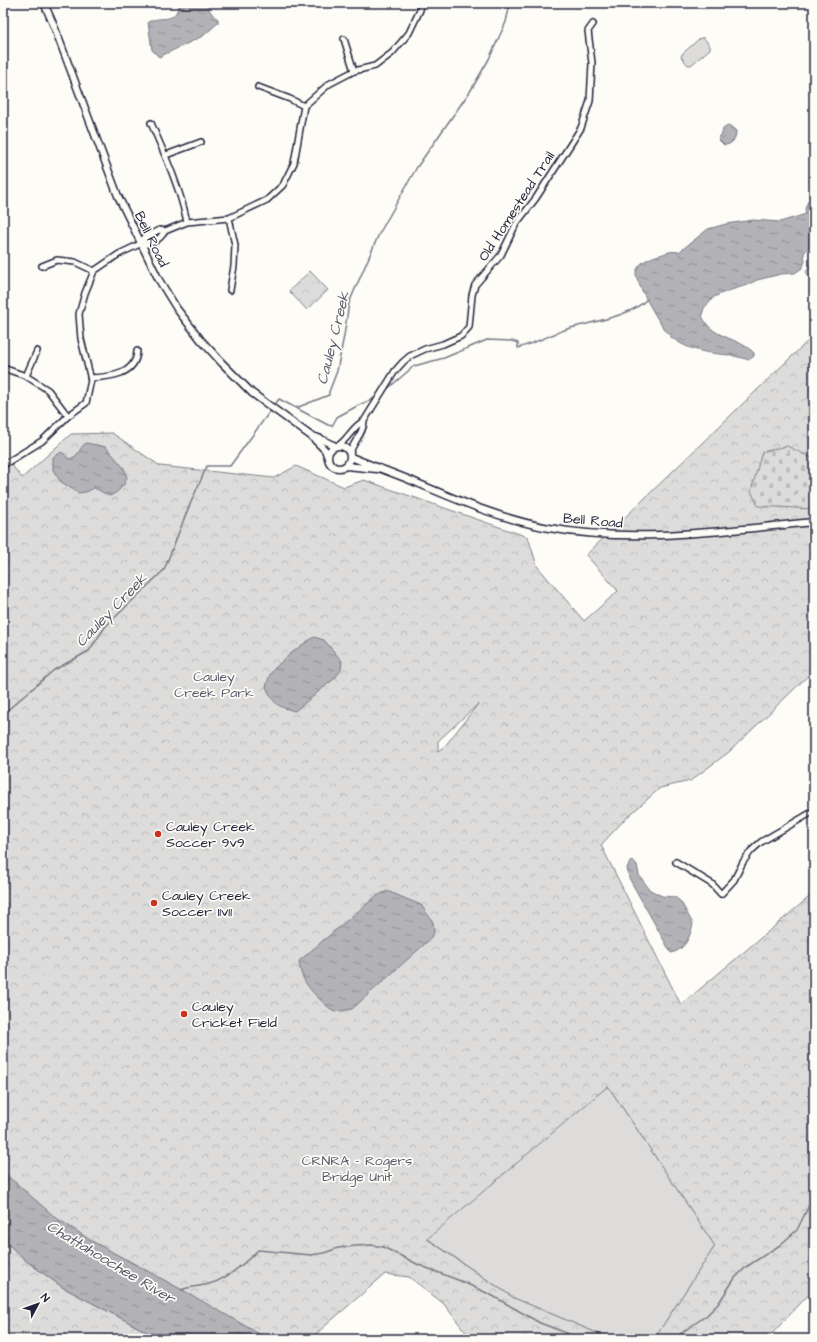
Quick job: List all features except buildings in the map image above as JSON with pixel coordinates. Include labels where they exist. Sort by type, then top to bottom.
[{"type":"street","name":"Bell Road","points":[[44,3],[118,196],[140,244],[159,280],[177,309],[201,340],[252,393],[311,436],[324,450],[331,465],[342,468],[346,466],[380,469]]},
{"type":"street","points":[[3,465],[42,441],[68,416],[86,402],[90,378],[81,338],[79,314],[85,293],[94,271],[119,254],[140,244],[146,237],[159,230],[165,231],[187,222],[229,218],[267,200],[283,185],[294,163],[304,106],[329,84],[354,71],[375,66],[392,53],[410,33],[420,10],[421,3]]},
{"type":"street","name":"Old Homestead Trail","points":[[364,422],[395,371],[403,362],[410,356],[425,349],[443,344],[461,336],[469,327],[472,294],[476,285],[501,255],[520,219],[536,198],[582,128],[590,101],[592,63],[588,31],[593,24]]},
{"type":"street","points":[[344,39],[354,71]]},
{"type":"street","points":[[258,88],[290,99],[304,106]]},
{"type":"street","points":[[152,123],[166,155],[184,208],[187,222]]},
{"type":"street","points":[[166,155],[201,142]]},
{"type":"street","points":[[229,218],[235,245],[234,266],[230,290]]},
{"type":"street","points":[[140,244],[148,244],[160,238],[165,231]]},
{"type":"street","points":[[42,266],[56,260],[75,262],[94,271]]},
{"type":"street","points":[[26,376],[37,351]]},
{"type":"street","points":[[90,378],[108,378],[124,372],[133,364],[137,351]]},
{"type":"street","points":[[3,368],[26,376],[48,390],[68,416]]},
{"type":"street","points":[[328,458],[330,450],[345,441],[359,424],[364,422]]},
{"type":"street","points":[[346,466],[351,455],[352,445],[364,427],[364,422]]},
{"type":"street","name":"Bell Road","points":[[311,436],[330,444],[346,447],[351,455],[380,469],[476,508],[549,528],[594,534],[655,536],[814,522]]},
{"type":"street","points":[[676,862],[712,884],[722,894],[734,880],[743,862],[756,847],[774,834],[814,811]]},
{"type":"green space","points":[[700,38],[704,38],[710,46],[710,49],[691,65],[688,65],[681,57],[682,54]]},
{"type":"green space","points":[[814,259],[814,282],[806,272]]},
{"type":"green space","points":[[310,271],[328,290],[307,310],[289,291]]},
{"type":"green space","points":[[814,335],[814,670],[729,752],[690,781],[660,788],[624,820],[601,845],[681,1005],[814,893],[814,1289],[767,1339],[654,1339],[715,1246],[608,1086],[427,1239],[514,1298],[611,1339],[471,1339],[443,1303],[409,1277],[385,1274],[310,1339],[267,1339],[126,1259],[117,1272],[3,1185],[3,454],[22,478],[71,434],[112,433],[160,466],[274,478],[296,466],[344,487],[364,480],[528,537],[537,566],[584,621],[618,591],[586,555]],"holes":[[[478,704],[445,746],[438,751],[438,741]]]},
{"type":"green space","points":[[787,446],[812,458],[814,465],[814,509],[758,506],[751,491],[762,452]]},
{"type":"green space","points":[[608,1086],[715,1246],[654,1339],[611,1339],[514,1298],[425,1237]]},
{"type":"green space","points":[[3,1239],[25,1260],[62,1287],[149,1333],[147,1339],[3,1339]]},
{"type":"water","points":[[180,3],[206,3],[214,16],[218,19],[218,23],[203,36],[159,57],[152,50],[148,22],[171,17],[174,15]]},
{"type":"water","points":[[729,125],[736,131],[735,137],[731,143],[724,145],[719,140],[719,137],[722,134],[723,129]]},
{"type":"water","points":[[808,201],[814,201],[814,241],[804,253],[805,262],[802,268],[795,273],[781,274],[757,280],[725,292],[714,297],[704,308],[702,315],[706,323],[711,328],[748,348],[754,353],[754,356],[749,360],[731,355],[698,350],[678,342],[667,333],[640,286],[636,273],[641,264],[656,256],[670,252],[679,252],[708,229],[726,224],[753,220],[780,222],[806,214],[805,209]]},
{"type":"water","points":[[86,443],[106,447],[124,468],[127,478],[123,486],[110,496],[94,488],[86,492],[78,493],[60,481],[53,470],[53,457],[62,452],[69,459],[73,458]]},
{"type":"water","points":[[314,637],[324,640],[342,661],[341,670],[335,678],[295,711],[284,708],[274,701],[266,687],[270,674],[287,657]]},
{"type":"water","points":[[634,861],[637,865],[639,875],[650,890],[662,896],[675,897],[681,902],[693,924],[686,942],[676,951],[671,953],[629,878],[627,868],[630,862]]},
{"type":"water","points":[[387,891],[421,905],[433,922],[434,933],[427,942],[352,1009],[334,1012],[316,996],[306,984],[300,969],[299,961],[375,897]]},
{"type":"water","name":"Chattahoochee River","points":[[3,1172],[55,1217],[92,1241],[188,1293],[268,1339],[164,1339],[149,1333],[62,1287],[25,1260],[3,1239]]},
{"type":"waterway","name":"Cauley Creek","points":[[296,408],[329,395],[337,371],[349,303],[379,234],[417,167],[471,90],[489,59],[506,22],[510,3]]},
{"type":"waterway","points":[[385,391],[414,366],[444,358],[487,340],[512,341],[518,343],[518,348],[567,329],[621,315],[640,305],[647,299]]},
{"type":"waterway","points":[[273,407],[279,399],[332,426],[337,417],[375,398]]},
{"type":"waterway","name":"Cauley Creek","points":[[3,714],[54,670],[89,651],[105,627],[164,570],[207,466],[230,466],[271,410]]},
{"type":"waterway","points":[[673,1339],[707,1315],[718,1304],[735,1278],[746,1267],[780,1245],[797,1230],[814,1195]]},
{"type":"waterway","name":"Chattahoochee River","points":[[181,1290],[202,1286],[222,1279],[242,1265],[258,1250],[311,1255],[324,1253],[338,1248],[372,1245],[383,1247],[419,1265],[463,1282],[491,1295],[540,1323],[569,1334],[576,1339]]},
{"type":"place","name":"Cauley Creek Soccer 9v9","points":[[158,834]]},
{"type":"place","name":"Cauley Creek Soccer 11v11","points":[[154,903]]},
{"type":"place","name":"Cauley Cricket Field","points":[[184,1014]]},
{"type":"park label","name":"Cauley Creek Park","points":[[214,684]]},
{"type":"park label","name":"CRNRA - Rogers Bridge Unit","points":[[357,1168]]}]
